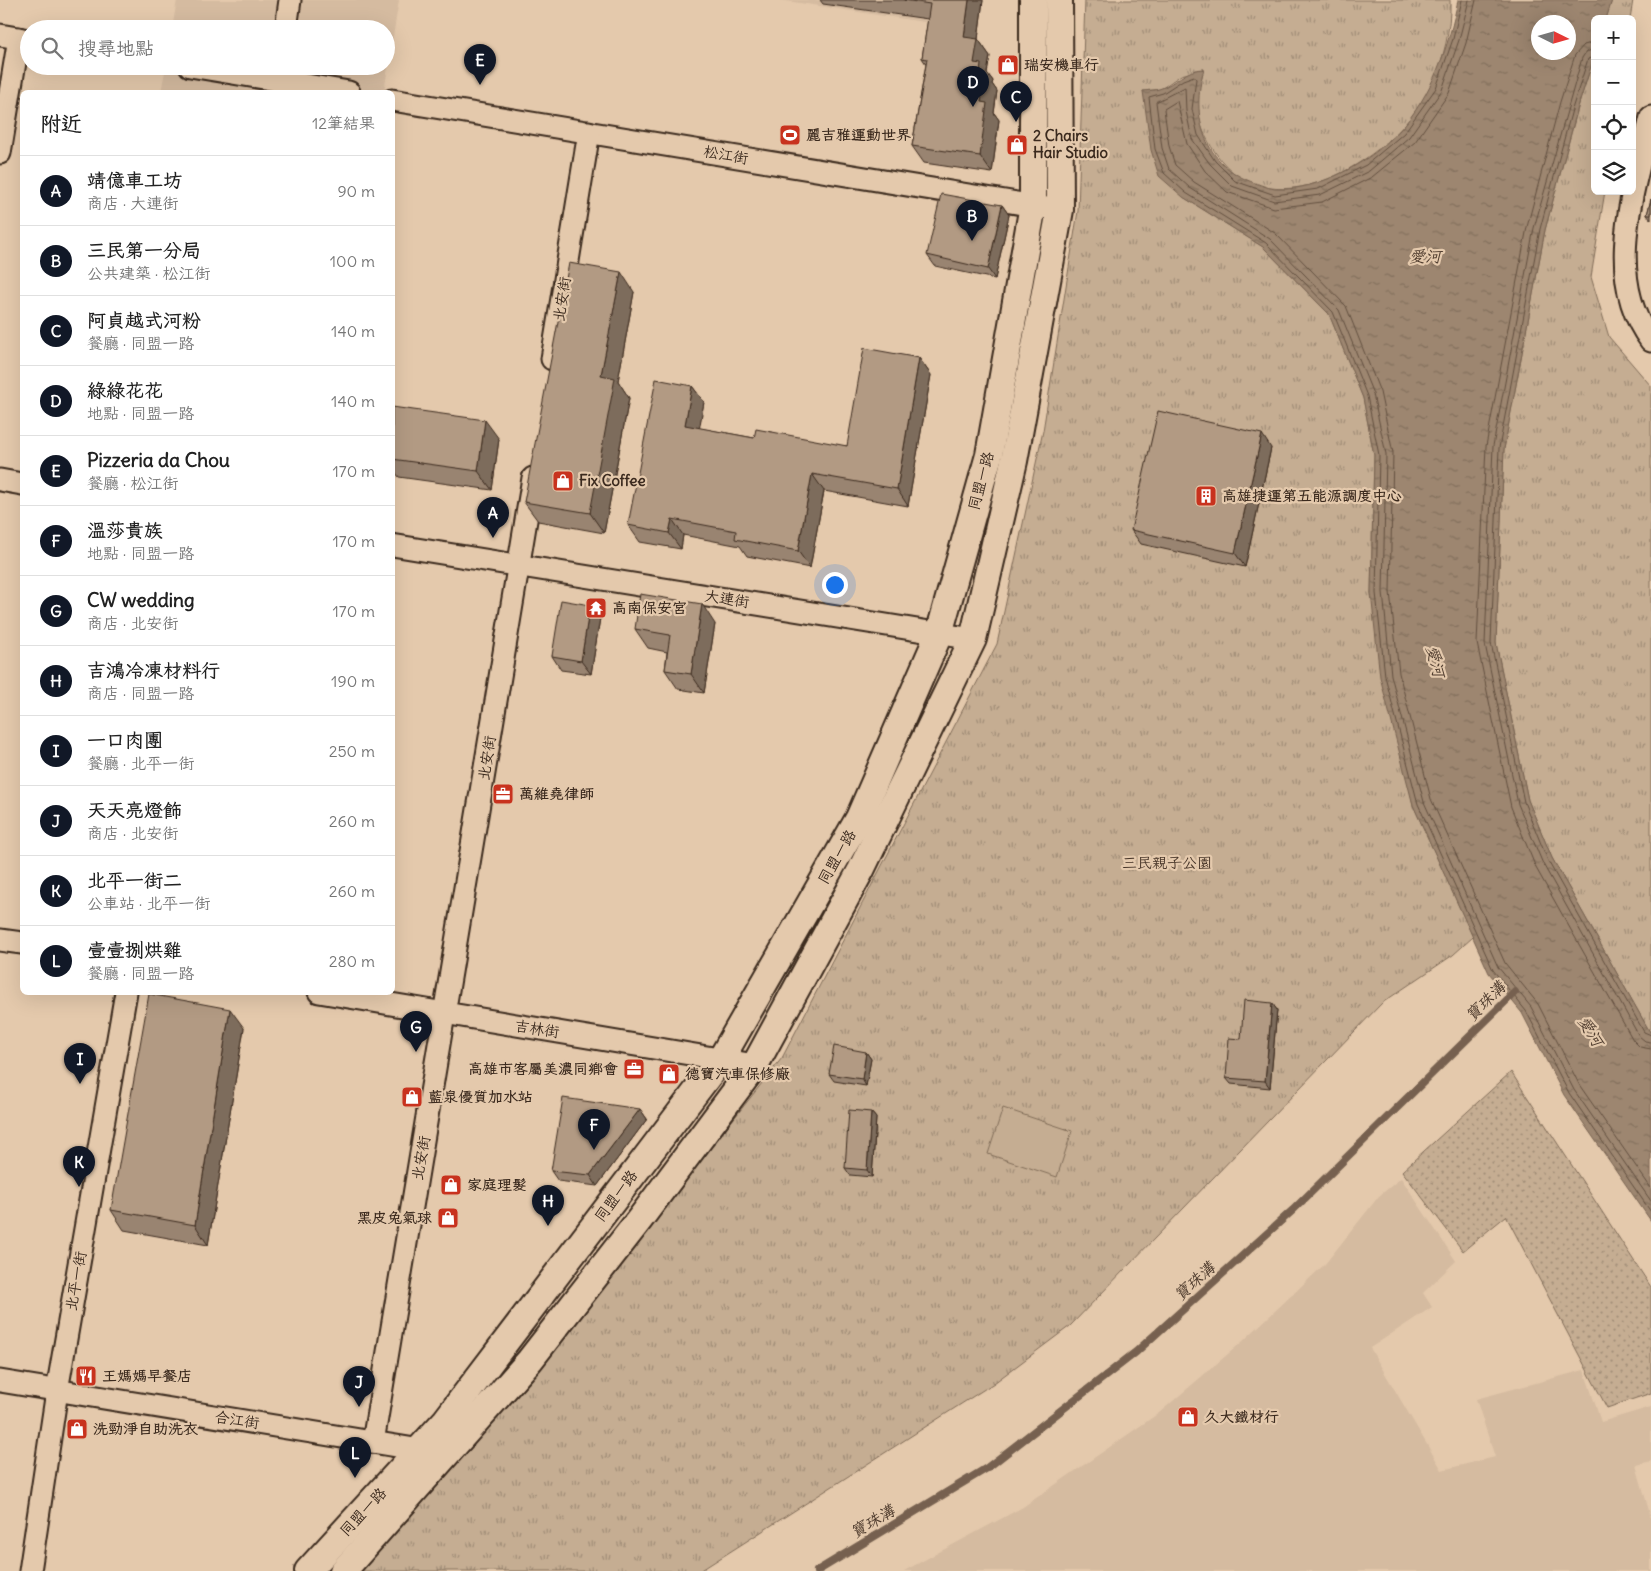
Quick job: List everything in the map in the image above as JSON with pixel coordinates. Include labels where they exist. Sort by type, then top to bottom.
[{"type":"street","points":[[287,20],[290,0]]},
{"type":"street","name":"同盟一路","points":[[343,1571],[433,1452],[446,1420],[721,1059],[859,818],[940,634],[989,455],[1033,205],[1034,0]]},
{"type":"street","name":"同盟一路","points":[[308,1571],[530,1360],[640,1219],[755,1065],[861,870],[973,639],[1014,461],[1060,210],[1059,0]]},
{"type":"street","points":[[0,153],[16,38]]},
{"type":"street","points":[[246,75],[337,90]]},
{"type":"street","name":"松江街","points":[[395,100],[1060,210]]},
{"type":"street","points":[[1651,117],[1625,237],[1626,274],[1634,306],[1651,341]]},
{"type":"street","name":"北安街","points":[[549,378],[589,132]]},
{"type":"street","name":"北安街","points":[[373,1442],[536,457]]},
{"type":"street","points":[[0,480],[20,484]]},
{"type":"street","name":"大連街","points":[[395,545],[973,639]]},
{"type":"street","points":[[0,940],[20,943]]},
{"type":"street","name":"北平一街","points":[[30,1571],[57,1391],[125,995]]},
{"type":"street","name":"吉林街","points":[[336,995],[755,1065]]},
{"type":"street","name":"合江街","points":[[0,1381],[433,1452]]},
{"type":"shaded area","points":[[177,0],[399,0],[395,25],[395,20],[174,20]]},
{"type":"shaded area","points":[[780,0],[974,0],[970,29]]},
{"type":"shaded area","points":[[164,75],[387,75],[384,90],[161,90]]},
{"type":"shaded area","points":[[1401,1178],[1456,1261],[1423,1293],[1432,1307],[1370,1348],[1442,1470],[1495,1457],[1476,1399],[1584,1370],[1601,1422],[1651,1407],[1651,1461],[1636,1465],[1651,1518],[1651,1571],[904,1571],[1023,1507],[1159,1413],[1242,1342],[1325,1264],[1379,1196]]},
{"type":"green space","name":"三民親子公園","points":[[1085,0],[1450,0],[1448,33],[1440,64],[1432,85],[1416,112],[1392,137],[1364,160],[1332,177],[1300,187],[1268,188],[1239,177],[1215,152],[1203,131],[1198,112],[1199,92],[1204,69],[1181,75],[1161,89],[1143,91],[1183,197],[1263,247],[1329,314],[1363,398],[1374,455],[1371,593],[1413,805],[1473,937],[1453,955],[1382,1003],[1070,1326],[994,1383],[700,1571],[359,1571],[610,1274],[782,1058],[997,644],[1043,431],[1078,211]]},
{"type":"green space","points":[[1612,0],[1633,0],[1631,15],[1607,15]]},
{"type":"green space","points":[[1591,66],[1591,195],[1604,195],[1591,277],[1609,337],[1651,386],[1651,1034],[1552,858],[1528,800],[1496,643],[1504,449],[1545,230]]},
{"type":"green space","points":[[1511,1072],[1651,1287],[1651,1393],[1607,1408],[1506,1216],[1463,1251],[1402,1171]]},
{"type":"green space","points":[[1003,1108],[1072,1131],[1057,1177],[988,1154]]},
{"type":"water","name":"愛河","points":[[1458,0],[1612,0],[1607,15],[1591,15],[1591,66],[1578,107],[1545,230],[1504,449],[1496,643],[1528,800],[1552,858],[1651,1034],[1651,1221],[1564,1095],[1522,1013],[1489,973],[1413,805],[1380,677],[1371,593],[1374,455],[1363,398],[1329,314],[1263,247],[1183,197],[1159,176],[1151,150],[1143,91],[1165,87],[1191,71],[1204,69],[1199,104],[1201,121],[1205,137],[1213,152],[1224,165],[1238,175],[1274,189],[1310,185],[1327,179],[1344,172],[1375,153],[1400,130],[1430,86],[1450,35]]},
{"type":"building","points":[[904,0],[969,0],[964,37],[978,39],[974,63],[981,64],[980,73],[985,74],[981,102],[987,103],[980,156],[912,146],[927,59],[922,58],[930,4]]},
{"type":"building","points":[[941,194],[1002,205],[988,269],[927,255]]},
{"type":"building","points":[[1651,199],[1651,215],[1647,215]]},
{"type":"building","points":[[569,263],[621,272],[601,375],[615,378],[590,513],[524,502]]},
{"type":"building","points":[[864,348],[919,358],[897,489],[812,474],[798,551],[735,539],[736,531],[672,519],[669,533],[628,525],[656,379],[692,386],[685,425],[754,438],[756,429],[847,446]]},
{"type":"building","points":[[395,407],[485,420],[478,471],[395,459]]},
{"type":"building","name":"高雄捷運第五能源調度中心","points":[[1158,411],[1262,434],[1235,553],[1131,530]]},
{"type":"building","points":[[640,594],[702,604],[691,674],[665,670],[670,635],[635,629]]},
{"type":"building","points":[[561,600],[590,605],[581,661],[552,656]]},
{"type":"building","points":[[149,995],[230,1009],[195,1225],[111,1210]]},
{"type":"building","points":[[1244,1000],[1272,1003],[1265,1081],[1226,1078],[1229,1038],[1241,1039]]},
{"type":"building","points":[[834,1046],[866,1052],[862,1079],[829,1074]]},
{"type":"building","points":[[563,1098],[640,1109],[590,1175],[551,1171]]},
{"type":"building","points":[[849,1110],[871,1112],[867,1170],[845,1168]]},
{"type":"waterway","name":"寶珠溝","points":[[817,1571],[987,1468],[1136,1352],[1293,1210],[1515,992]]},
{"type":"place","name":"瑞安機車行","points":[[1008,65]]},
{"type":"place","name":"Pizzeria da Chou","points":[[480,85]]},
{"type":"place","name":"綠綠花花","points":[[973,107]]},
{"type":"place","name":"阿貞越式河粉","points":[[1016,122]]},
{"type":"place","name":"麗吉雅運動世界","points":[[790,135]]},
{"type":"place","name":"2 Chairs Hair Studio","points":[[1017,145]]},
{"type":"place","name":"三民第一分局","points":[[972,241]]},
{"type":"place","name":"Fix Coffee","points":[[563,481]]},
{"type":"place","name":"高雄捷運第五能源調度中心","points":[[1206,496]]},
{"type":"place","name":"靖億車工坊","points":[[493,538]]},
{"type":"place","name":"高南保安宮","points":[[596,608]]},
{"type":"place","name":"萬維堯律師","points":[[503,794]]},
{"type":"place","name":"CW wedding","points":[[416,1052]]},
{"type":"place","name":"高雄市客屬美濃同鄉會","points":[[634,1069]]},
{"type":"place","name":"德寶汽車保修廠","points":[[669,1074]]},
{"type":"place","name":"一口肉團","points":[[80,1084]]},
{"type":"place","name":"藍泉優質加水站","points":[[412,1097]]},
{"type":"place","name":"溫莎貴族","points":[[594,1150]]},
{"type":"place","name":"家庭理髮","points":[[451,1185]]},
{"type":"place","name":"北平一街二","points":[[79,1187]]},
{"type":"place","name":"黑皮兔氣球","points":[[448,1218]]},
{"type":"place","name":"吉鴻冷凍材料行","points":[[548,1226]]},
{"type":"place","name":"王媽媽早餐店","points":[[86,1376]]},
{"type":"place","name":"天天亮燈飾","points":[[359,1407]]},
{"type":"place","name":"久大鐵材行","points":[[1188,1417]]},
{"type":"place","name":"洗勁淨自助洗衣","points":[[77,1429]]},
{"type":"place","name":"壹壹捌烘雞","points":[[355,1478]]}]
